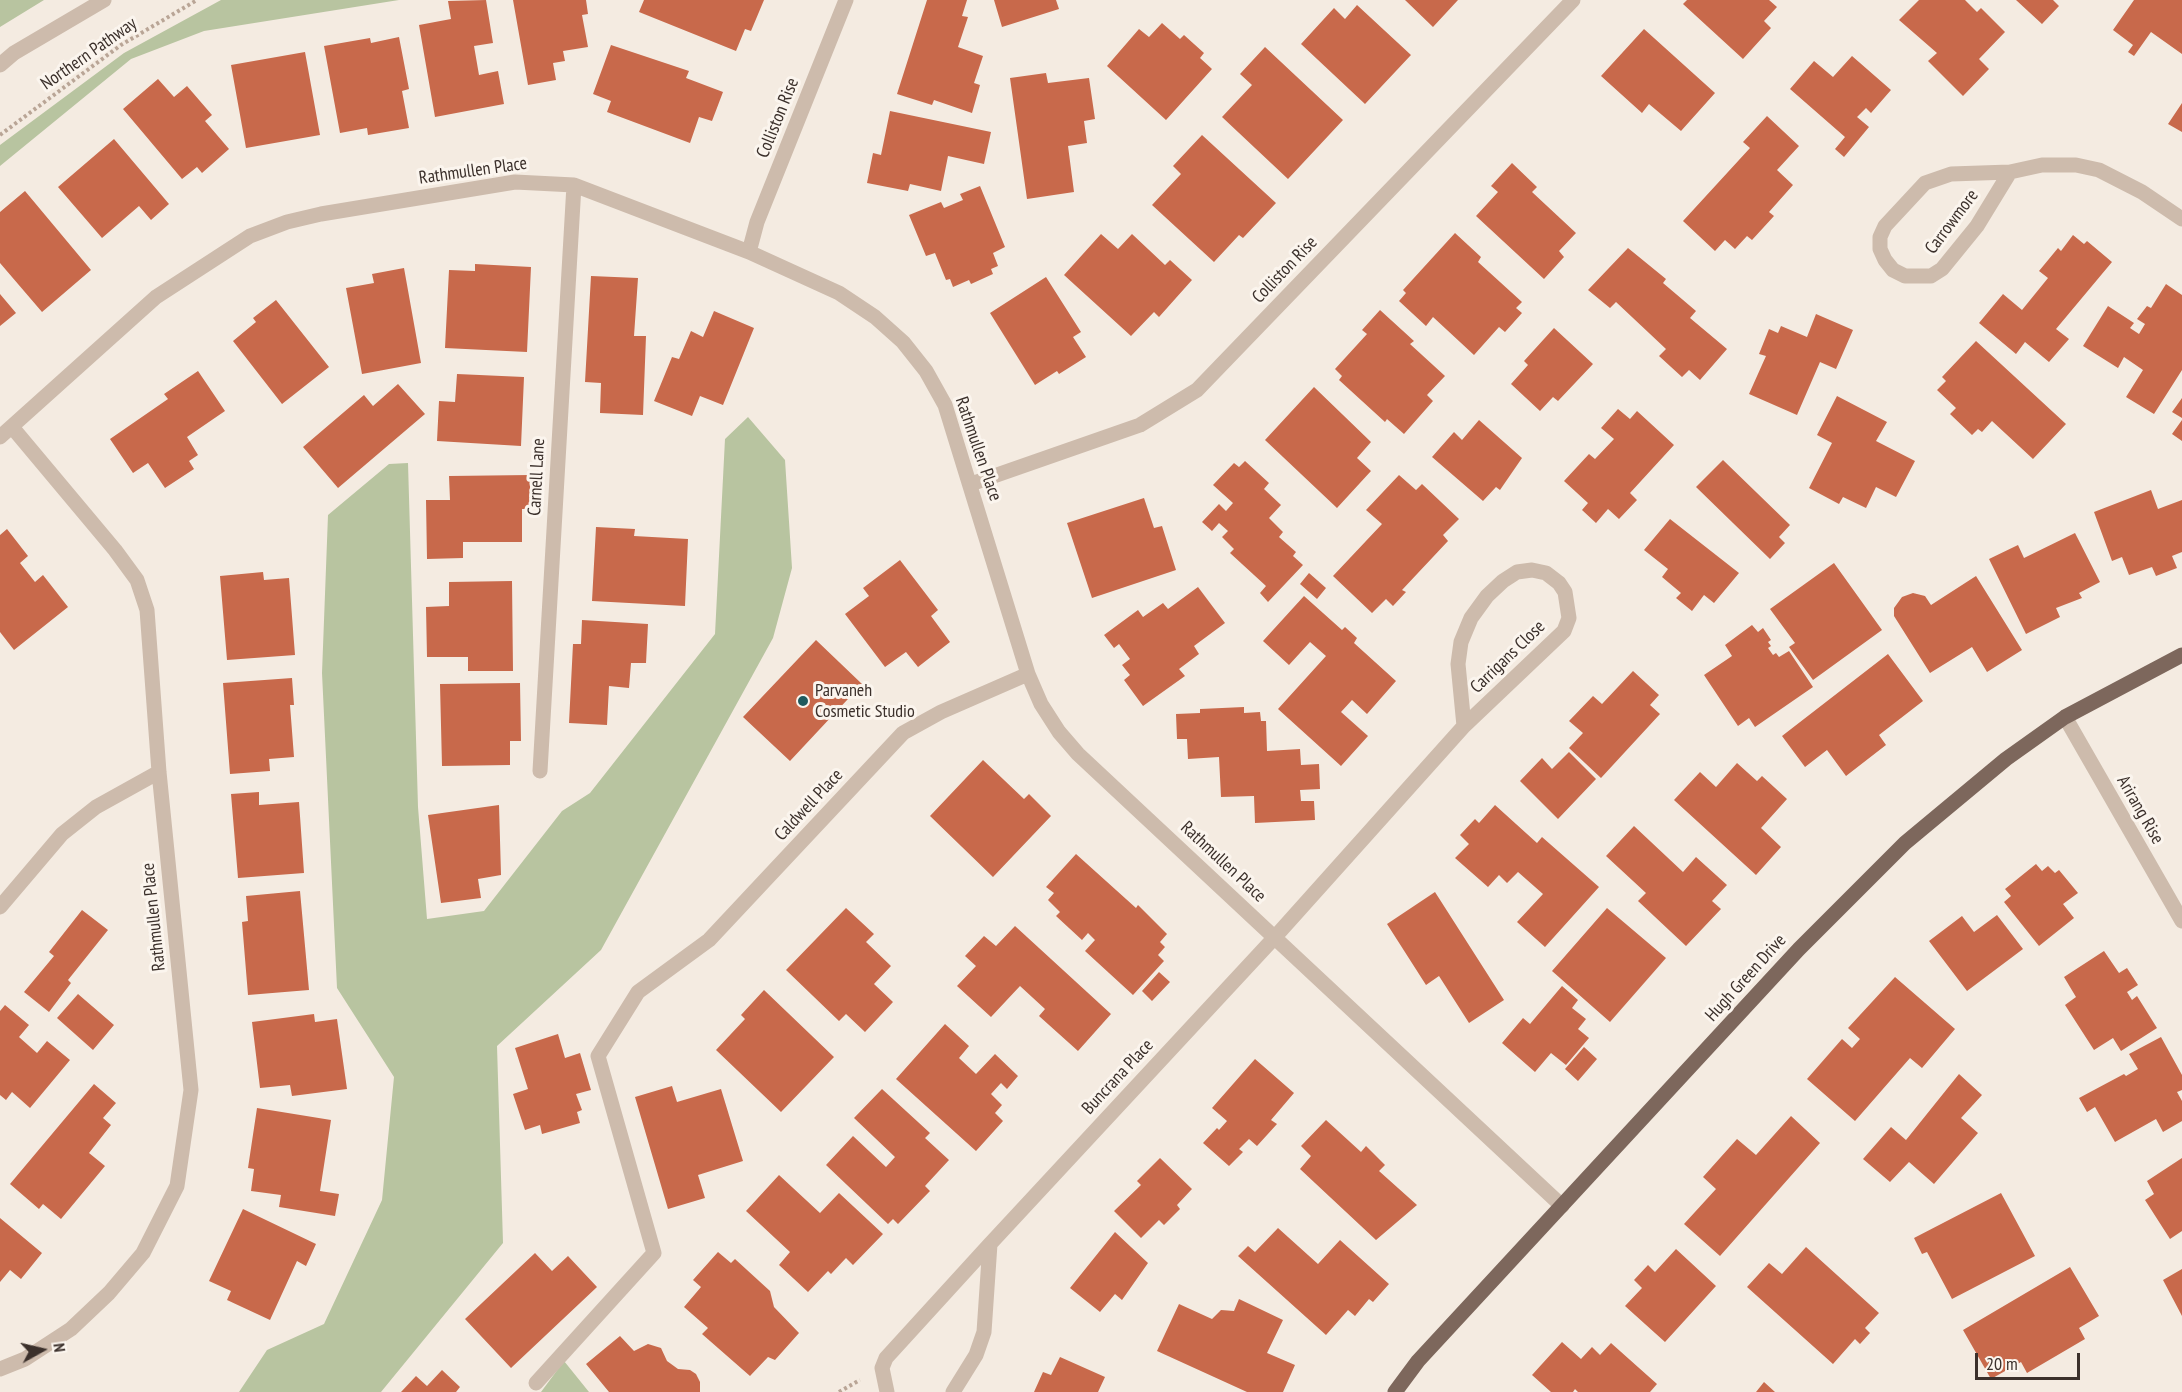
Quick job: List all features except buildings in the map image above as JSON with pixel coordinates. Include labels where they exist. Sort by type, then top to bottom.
[{"type":"main road","name":"Hugh Green Drive","points":[[1395,1392],[1418,1361],[1798,949],[1905,843],[2006,759],[2065,717],[2182,655]]},
{"type":"street","points":[[0,65],[14,53],[104,0]]},
{"type":"street","name":"Colliston Rise","points":[[749,252],[757,222],[846,0]]},
{"type":"street","name":"Colliston Rise","points":[[971,484],[1140,425],[1197,390],[1573,0]]},
{"type":"street","name":"Carrowmore","points":[[2010,172],[1977,226],[1942,269],[1930,276],[1905,276],[1893,270],[1885,260],[1880,249],[1880,237],[1885,226],[1925,183],[1951,174],[2010,172],[2042,165],[2076,165],[2099,170],[2142,192],[2182,219]]},
{"type":"street","name":"Rathmullen Place","points":[[0,437],[156,297],[250,236],[288,222],[321,214],[504,184],[544,182],[574,185],[749,252],[838,293],[875,317],[903,342],[926,371],[945,405],[1028,674],[1041,704],[1078,754],[1562,1206]]},
{"type":"street","name":"Carnell Lane","points":[[540,771],[574,185]]},
{"type":"street","name":"Rathmullen Place","points":[[0,1369],[25,1359],[71,1329],[109,1293],[143,1253],[177,1186],[191,1090],[159,772],[147,610],[137,580],[12,427]]},
{"type":"street","name":"Carrigans Close","points":[[1275,937],[1464,726],[1564,631],[1569,618],[1569,605],[1559,583],[1546,573],[1532,570],[1517,572],[1487,596],[1471,618],[1461,642],[1458,664],[1464,726]]},
{"type":"street","name":"Caldwell Place","points":[[536,1383],[654,1253],[598,1056],[638,992],[709,940],[903,733],[941,712],[1028,674]]},
{"type":"street","name":"Arirang Rise","points":[[2065,717],[2182,921]]},
{"type":"street","points":[[0,907],[62,834],[96,807],[159,772]]},
{"type":"street","name":"Buncrana Place","points":[[887,1392],[882,1368],[886,1358],[1275,937]]},
{"type":"street","points":[[953,1392],[976,1356],[984,1332],[990,1244]]},
{"type":"path","name":"Northern Pathway","points":[[0,135],[121,45],[197,0]]},
{"type":"green space","points":[[0,0],[44,0],[0,27]]},
{"type":"green space","points":[[221,0],[399,0],[204,31],[131,59],[0,166],[0,145],[124,53]]},
{"type":"green space","points":[[748,417],[785,460],[792,568],[773,638],[601,950],[497,1046],[503,1243],[381,1392],[239,1392],[267,1350],[324,1324],[382,1200],[394,1077],[337,988],[322,673],[328,515],[389,464],[408,463],[418,807],[427,919],[484,911],[562,811],[590,793],[715,634],[725,439]]},
{"type":"green space","points":[[564,1361],[589,1392],[541,1392]]},
{"type":"place","name":"Parvaneh Cosmetic Studio","points":[[803,701]]}]
